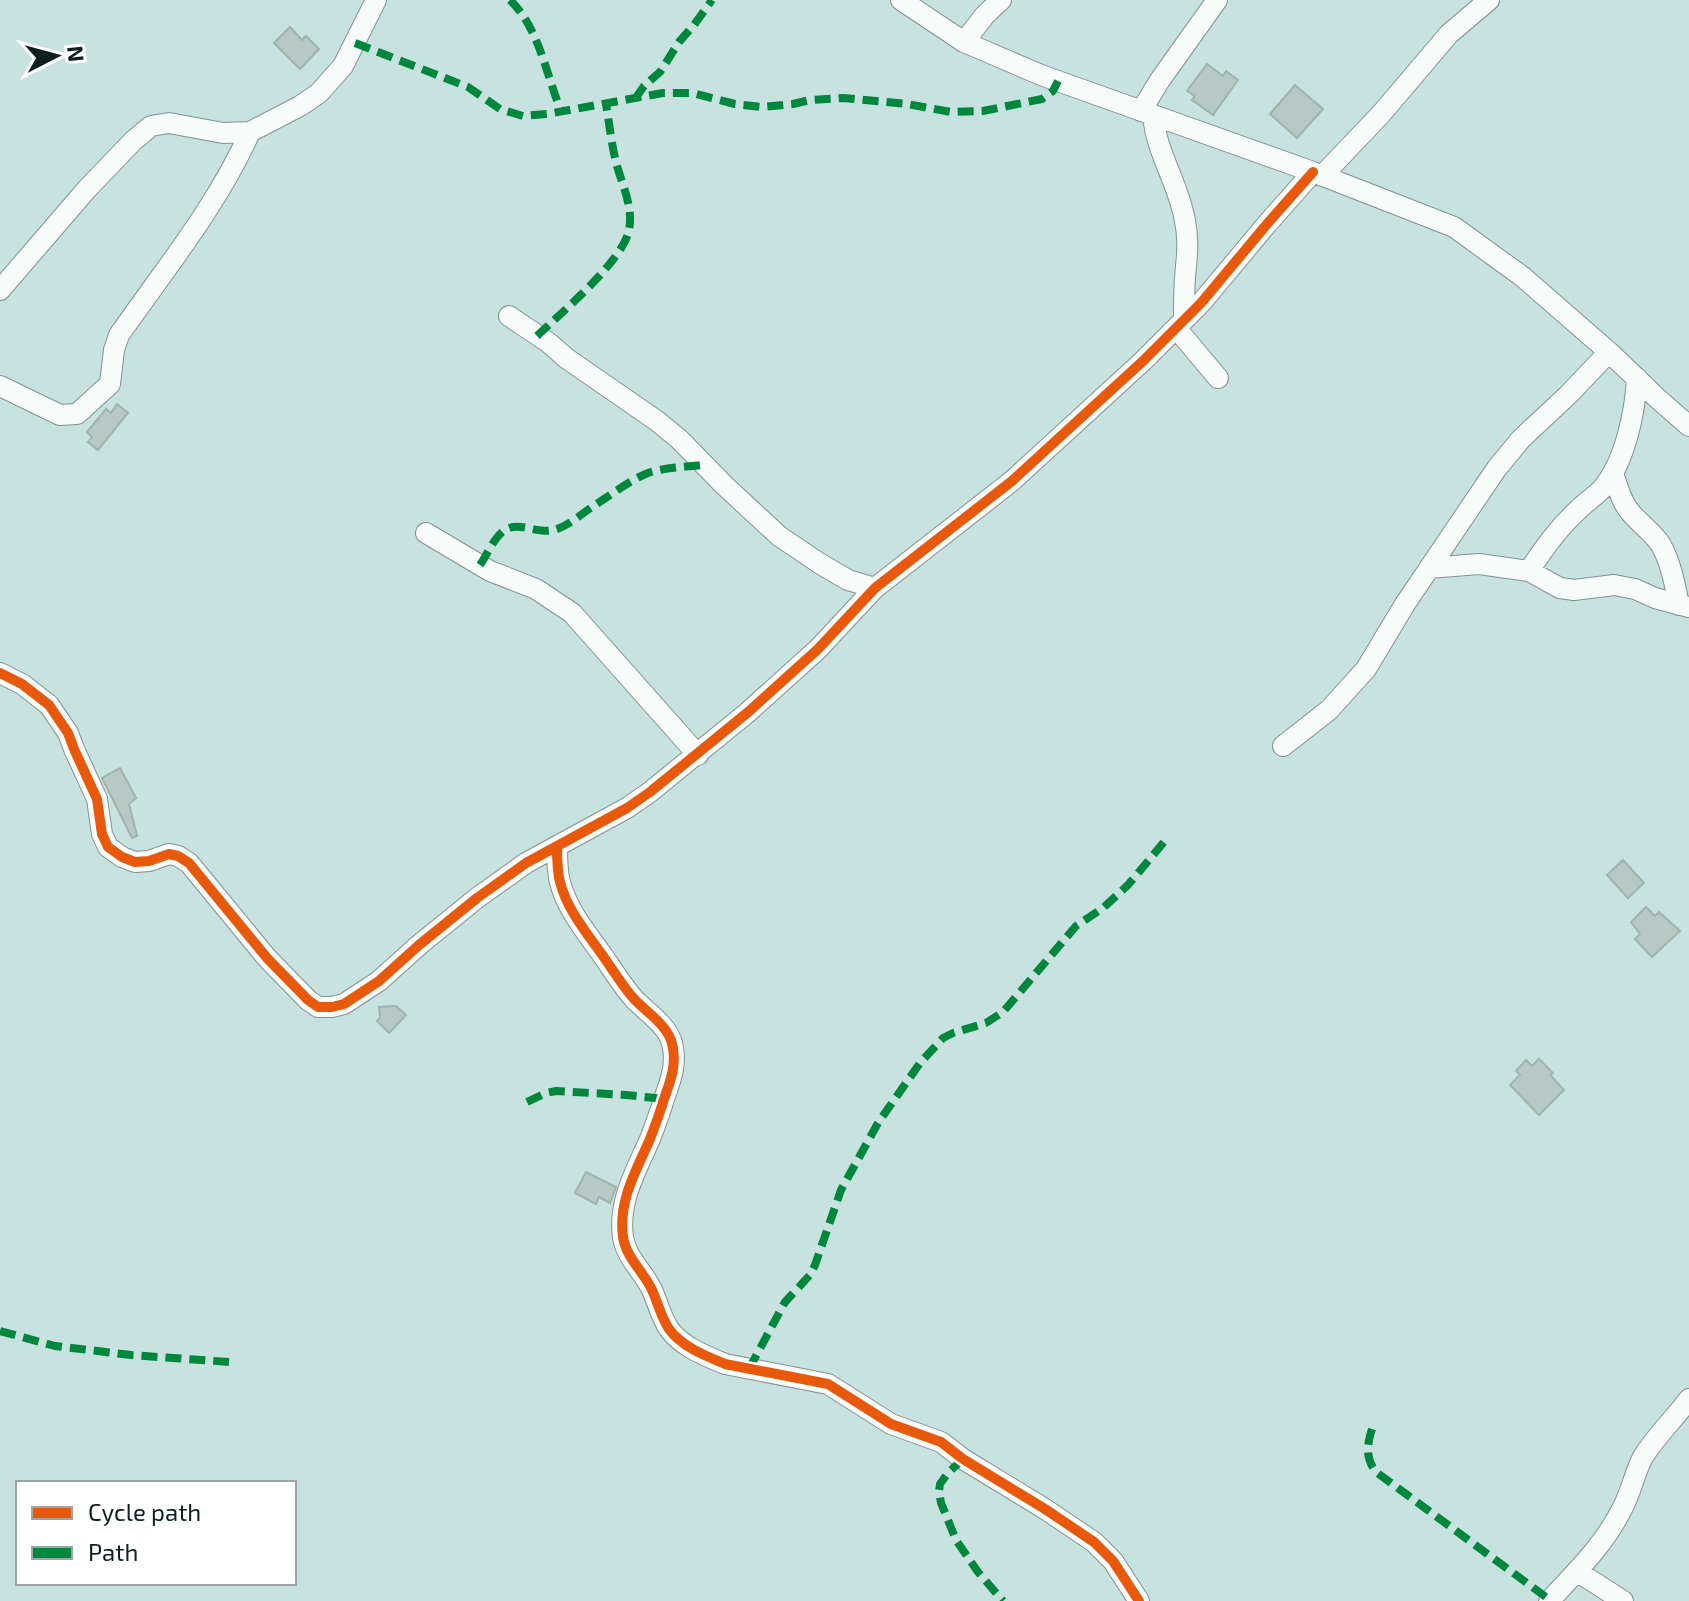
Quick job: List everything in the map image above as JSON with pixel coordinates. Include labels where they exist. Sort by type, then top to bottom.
[{"type":"street","points":[[0,290],[87,189],[151,126],[169,123],[223,133],[250,132],[319,93],[343,66],[376,0]]},
{"type":"street","points":[[901,0],[964,42],[1041,75],[1318,174],[1454,227],[1499,258],[1609,352],[1689,426]]},
{"type":"street","points":[[964,42],[1001,0]]},
{"type":"street","points":[[1217,0],[1160,80],[1147,113],[1178,190],[1185,220],[1188,250],[1180,324],[1218,378]]},
{"type":"street","points":[[0,673],[22,684],[49,705],[68,733],[97,799],[102,834],[108,847],[135,862],[169,854],[189,863],[267,958],[308,1000],[318,1007],[344,1004],[526,863],[627,808],[698,755],[818,649],[875,588],[1012,481],[1103,400],[1180,324],[1318,174],[1381,114],[1449,34],[1489,0]]},
{"type":"street","points":[[0,386],[65,416],[77,414],[108,387],[112,380],[114,350],[119,335],[179,253],[217,193],[250,132]]},
{"type":"street","points":[[509,316],[657,421],[779,536],[848,580],[875,588]]},
{"type":"street","points":[[1283,746],[1329,710],[1366,669],[1405,604],[1497,468],[1521,439],[1609,352]]},
{"type":"street","points":[[1529,571],[1560,528],[1601,490],[1618,465],[1636,398],[1637,378]]},
{"type":"street","points":[[1613,473],[1631,514],[1659,543],[1666,556],[1684,606]]},
{"type":"street","points":[[426,533],[490,571],[536,589],[572,613],[698,755]]},
{"type":"street","points":[[1429,568],[1479,564],[1529,571],[1560,588],[1574,590],[1614,585],[1684,606]]},
{"type":"street","points":[[557,846],[560,883],[566,900],[633,997],[664,1029],[673,1050],[671,1080],[650,1139],[631,1179],[622,1220],[627,1251],[651,1287],[670,1329],[686,1345],[715,1360],[828,1384],[891,1424],[941,1442],[1094,1542],[1113,1561],[1139,1601]]},
{"type":"street","points":[[1549,1601],[1586,1563],[1621,1513],[1644,1456],[1689,1399]]},
{"type":"street","points":[[1578,1572],[1623,1601]]},
{"type":"building","points":[[290,27],[302,40],[306,36],[319,49],[300,69],[274,43]]},
{"type":"building","points":[[1207,64],[1223,76],[1226,71],[1238,80],[1213,115],[1192,100],[1195,96],[1187,91]]},
{"type":"building","points":[[1295,85],[1323,109],[1297,138],[1270,114]]},
{"type":"building","points":[[117,404],[128,413],[98,450],[88,442],[92,437],[87,432],[106,409],[111,413]]},
{"type":"building","points":[[120,768],[136,798],[129,804],[137,836],[132,838],[102,778]]},
{"type":"building","points":[[1623,860],[1644,883],[1628,898],[1607,875]]},
{"type":"building","points":[[1646,907],[1655,916],[1659,912],[1680,931],[1652,957],[1635,939],[1640,934],[1631,922]]},
{"type":"building","points":[[396,1006],[406,1015],[389,1033],[377,1021],[380,1017],[379,1007]]},
{"type":"building","points":[[1539,1059],[1564,1090],[1539,1115],[1510,1085],[1520,1075],[1516,1071],[1526,1060],[1532,1066]]},
{"type":"building","points":[[586,1172],[616,1187],[610,1203],[599,1197],[596,1204],[575,1193]]},
{"type":"marked path","points":[[510,0],[535,38],[561,111]]},
{"type":"marked path","points":[[635,99],[660,72],[712,0]]},
{"type":"marked path","points":[[355,43],[468,87],[500,109],[523,116],[663,93],[692,93],[761,107],[843,98],[951,112],[983,111],[1042,99],[1053,91],[1058,81]]},
{"type":"marked path","points":[[537,336],[604,271],[624,243],[629,230],[628,202],[615,158],[606,104]]},
{"type":"marked path","points":[[480,565],[505,530],[516,527],[547,531],[559,528],[648,473],[703,465]]},
{"type":"marked path","points":[[749,1369],[785,1302],[810,1275],[841,1190],[878,1123],[920,1063],[943,1038],[986,1023],[1003,1012],[1076,926],[1103,908],[1128,885],[1164,842]]},
{"type":"marked path","points":[[527,1102],[556,1091],[665,1099]]},
{"type":"marked path","points":[[0,1331],[55,1346],[229,1362]]},
{"type":"marked path","points":[[1372,1429],[1368,1451],[1376,1472],[1550,1600]]},
{"type":"marked path","points":[[963,1459],[940,1484],[941,1503],[956,1540],[1003,1601]]},
{"type":"cycle path","points":[[0,673],[22,684],[49,705],[68,733],[97,799],[102,834],[108,847],[135,862],[169,854],[189,863],[267,958],[308,1000],[318,1007],[344,1004],[379,981],[477,898],[526,863],[627,808],[747,713],[818,649],[875,588],[1012,481],[1143,361],[1201,303],[1313,172]]},
{"type":"cycle path","points":[[557,846],[560,882],[572,912],[626,990],[665,1029],[673,1048],[671,1078],[652,1134],[629,1186],[622,1224],[628,1252],[649,1283],[669,1329],[687,1346],[725,1364],[828,1384],[891,1424],[941,1442],[1094,1542],[1113,1561],[1139,1601]]}]
